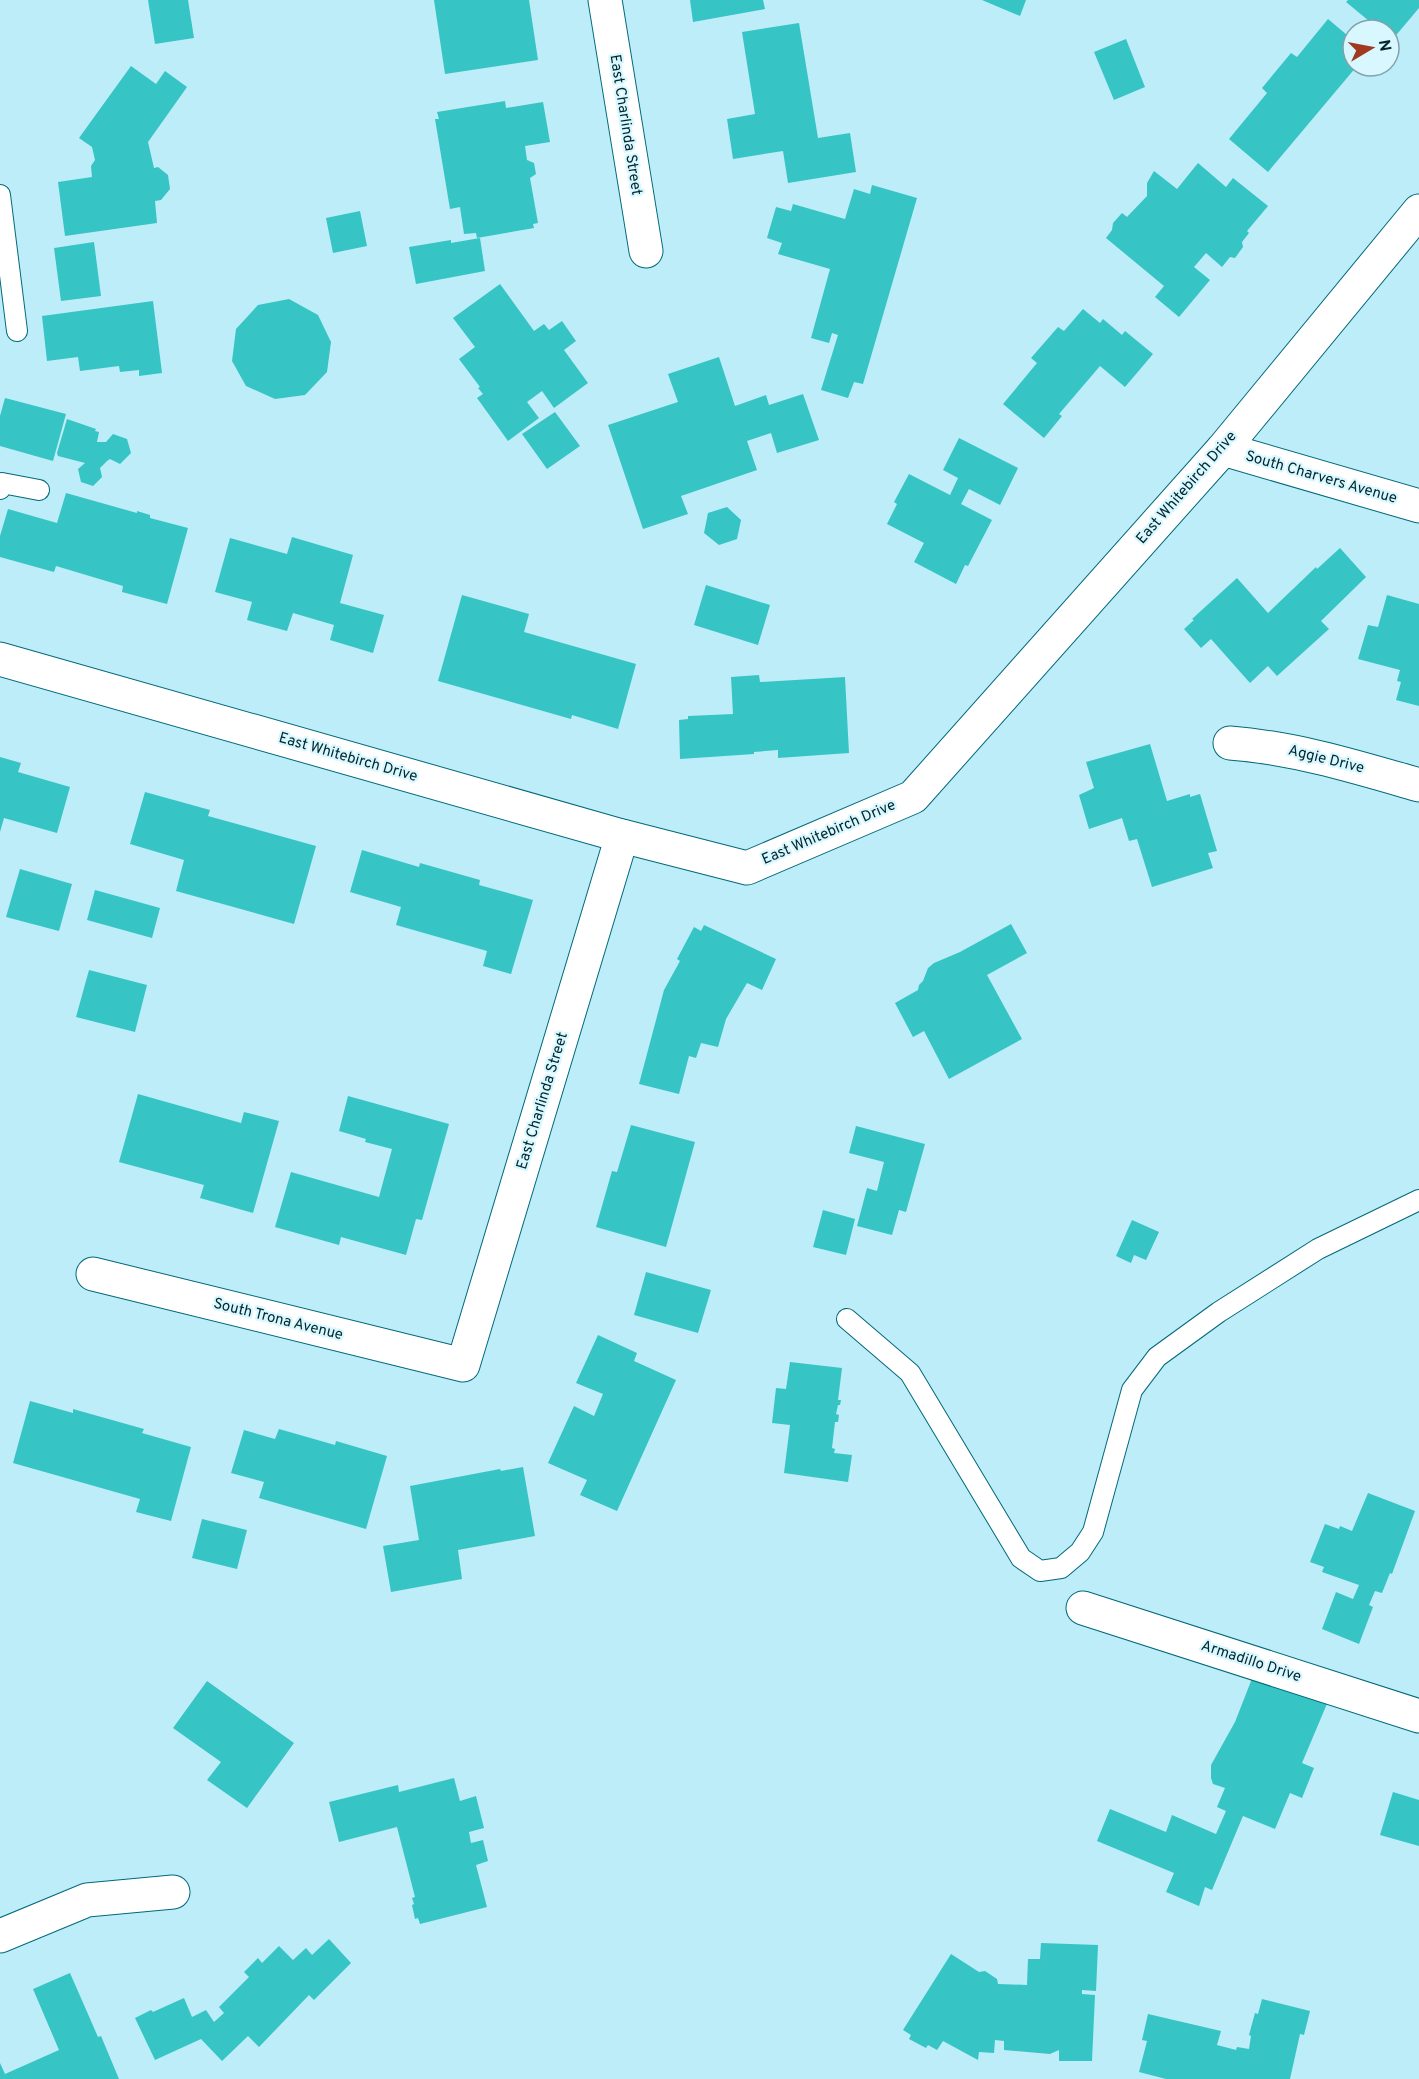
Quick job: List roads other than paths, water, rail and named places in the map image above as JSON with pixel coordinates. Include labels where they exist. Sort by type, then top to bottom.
[{"type":"street","name":"East Charlinda Street","points":[[605,0],[646,251]]},
{"type":"street","name":"East Whitebirch Drive","points":[[0,659],[622,836],[747,868],[913,797],[1223,449],[1419,211]]},
{"type":"street","name":"South Charvers Avenue","points":[[1223,449],[1419,506]]},
{"type":"street","name":"Aggie Drive","points":[[1230,743],[1271,746],[1419,785]]},
{"type":"street","name":"East Charlinda Street","points":[[463,1365],[622,836]]},
{"type":"street","name":"South Trona Avenue","points":[[93,1274],[463,1365]]},
{"type":"street","name":"Armadillo Drive","points":[[1083,1608],[1419,1716]]},
{"type":"street","points":[[0,1936],[87,1900],[173,1892]]},
{"type":"lane","points":[[0,195],[17,331]]},
{"type":"lane","points":[[0,489],[2,483],[39,490]]},
{"type":"lane","points":[[847,1319],[910,1373],[1021,1558],[1040,1571],[1061,1568],[1080,1552],[1093,1532],[1132,1390],[1158,1357],[1219,1312],[1318,1249],[1419,1200]]}]
